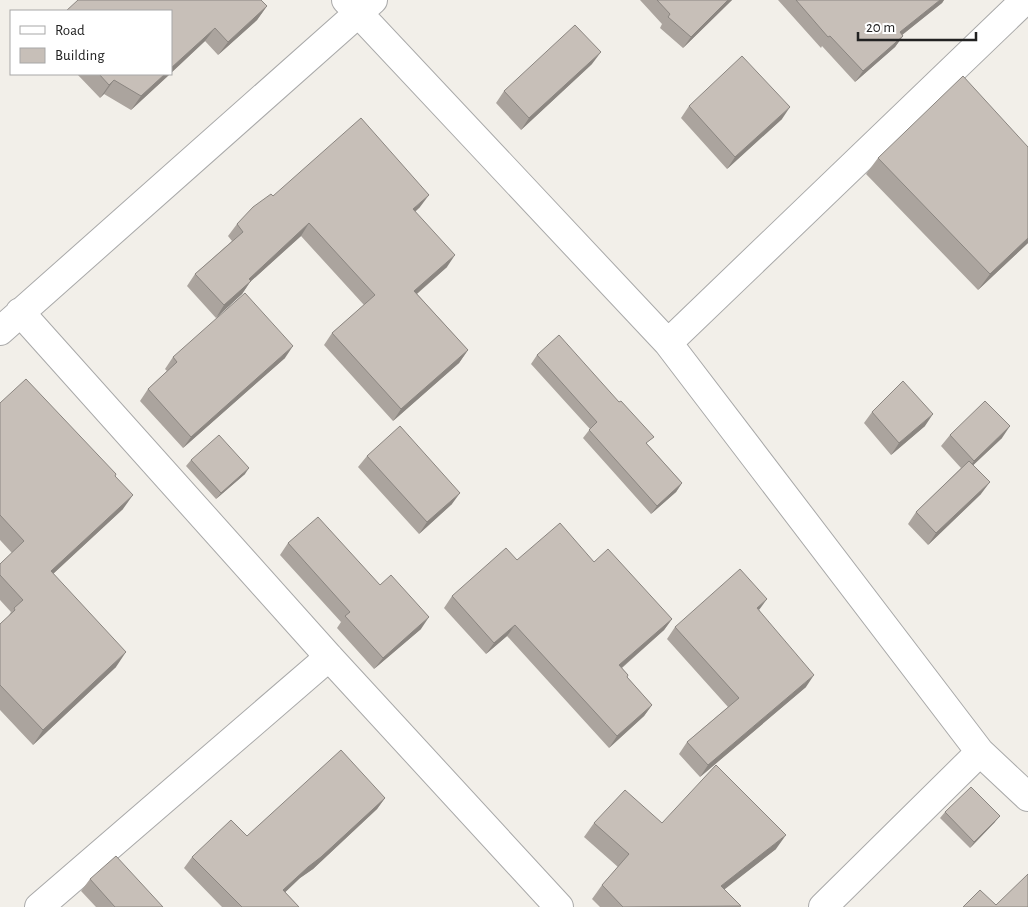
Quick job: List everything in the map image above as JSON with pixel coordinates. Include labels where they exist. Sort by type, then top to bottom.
[{"type":"street","points":[[668,342],[1025,0]]},
{"type":"street","points":[[0,331],[359,4],[668,342],[980,752],[1028,798]]},
{"type":"street","points":[[20,312],[330,657],[559,907]]},
{"type":"street","points":[[39,907],[330,657]]},
{"type":"street","points":[[824,907],[980,752]]},
{"type":"building","points":[[78,0],[261,0],[267,6],[228,42],[215,28],[172,67],[172,10],[67,10]]},
{"type":"building","points":[[657,0],[728,0],[691,37],[668,17],[670,14]]},
{"type":"building","points":[[796,0],[940,0],[900,32],[903,36],[863,71],[830,36],[828,37]]},
{"type":"building","points":[[575,25],[601,52],[529,118],[504,91]]},
{"type":"building","points":[[742,56],[790,107],[735,157],[689,106]]},
{"type":"building","points":[[100,75],[164,75],[141,96],[114,80],[109,85]]},
{"type":"building","points":[[963,76],[1028,147],[1028,238],[990,274],[878,158]]},
{"type":"building","points":[[361,118],[429,195],[413,209],[455,255],[414,291],[468,350],[401,409],[332,333],[375,295],[309,223],[224,305],[195,274],[243,232],[237,224],[253,207],[271,194],[273,196]]},
{"type":"building","points":[[245,293],[293,346],[191,437],[148,389],[177,362],[173,357]]},
{"type":"building","points":[[559,335],[619,402],[621,401],[654,437],[646,443],[682,483],[657,506],[589,430],[597,422],[537,355]]},
{"type":"building","points":[[26,379],[116,474],[115,476],[133,495],[51,571],[126,652],[43,730],[0,685],[0,624],[23,600],[0,575],[0,564],[24,541],[0,515],[0,403]]},
{"type":"building","points":[[903,381],[933,414],[899,443],[872,412]]},
{"type":"building","points":[[985,401],[1010,426],[974,461],[950,435]]},
{"type":"building","points":[[400,426],[460,493],[427,522],[367,456]]},
{"type":"building","points":[[219,435],[249,468],[221,493],[191,460]]},
{"type":"building","points":[[969,461],[990,482],[936,533],[916,512]]},
{"type":"building","points":[[318,517],[380,585],[391,575],[429,617],[383,658],[345,616],[350,612],[288,543]]},
{"type":"building","points":[[560,523],[594,562],[608,549],[672,619],[619,665],[652,705],[617,736],[515,625],[494,643],[452,596],[506,548],[517,560]]},
{"type":"building","points":[[740,569],[767,599],[757,608],[814,675],[708,765],[687,742],[739,698],[675,627]]},
{"type":"building","points":[[341,750],[385,798],[283,890],[299,907],[242,907],[192,857],[231,820],[247,836]]},
{"type":"building","points":[[716,765],[786,835],[721,886],[741,906],[623,907],[602,885],[629,854],[594,823],[625,790],[662,823]]},
{"type":"building","points":[[971,787],[1000,816],[974,842],[945,812]]},
{"type":"building","points":[[116,856],[163,907],[115,907],[90,879]]},
{"type":"building","points":[[1028,874],[1028,907],[963,907],[980,890],[996,905]]}]
